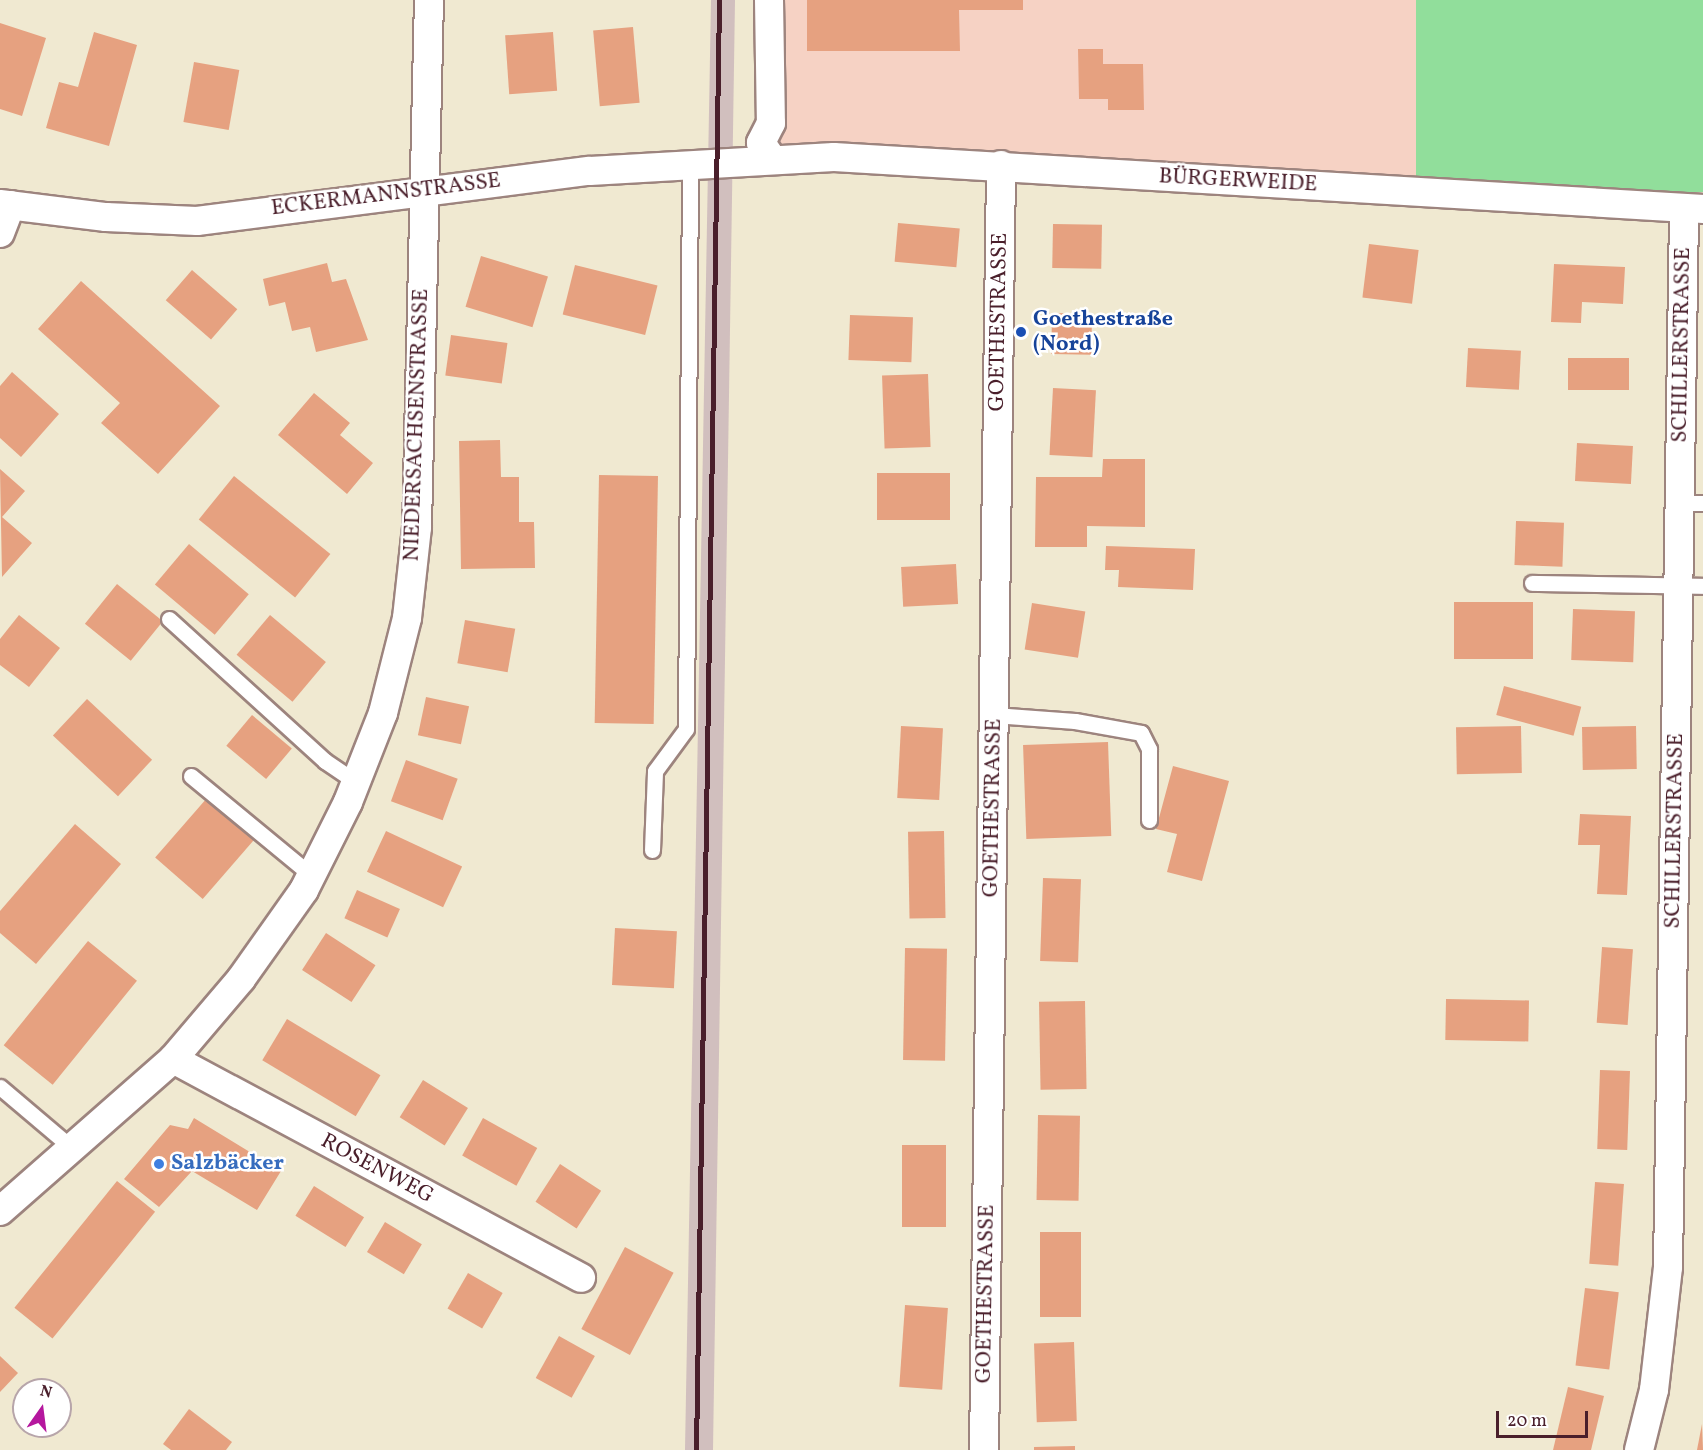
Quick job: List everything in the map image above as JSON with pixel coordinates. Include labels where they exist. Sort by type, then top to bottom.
[{"type":"street","name":"NIEDERSACHSENSTRASSE","points":[[0,1211],[173,1059],[241,979],[311,875],[356,782],[383,713],[407,618],[417,527],[429,0]]},
{"type":"street","points":[[769,0],[771,123],[761,143],[772,159]]},
{"type":"street","name":"ECKERMANNSTRASSE","points":[[6,204],[197,221],[423,188],[690,164],[772,159]]},
{"type":"street","name":"BÜRGERWEIDE","points":[[772,159],[1001,165],[1694,208]]},
{"type":"street","name":"GOETHESTRASSE","points":[[984,1450],[1001,165]]},
{"type":"street","points":[[0,233],[6,204]]},
{"type":"street","name":"SCHILLERSTRASSE","points":[[1639,1450],[1656,1380],[1668,1267],[1691,586],[1694,208]]},
{"type":"street","name":"ROSENWEG","points":[[173,1059],[580,1278]]},
{"type":"lane","points":[[652,850],[655,771],[686,729],[690,164]]},
{"type":"lane","points":[[1533,582],[1691,586]]},
{"type":"lane","points":[[169,619],[325,761],[356,782]]},
{"type":"lane","points":[[994,715],[1075,721],[1141,734],[1149,749],[1149,820]]},
{"type":"lane","points":[[191,776],[311,875]]},
{"type":"lane","points":[[0,1087],[72,1148]]},
{"type":"shaded area","points":[[711,0],[735,0],[713,1450],[685,1450]]},
{"type":"shaded area","points":[[769,0],[1416,0],[1423,192],[772,159]]},
{"type":"green space","points":[[1416,0],[1703,0],[1703,192],[1416,192]]},
{"type":"building","points":[[807,0],[1023,0],[1023,10],[959,10],[960,51],[807,51]]},
{"type":"building","points":[[0,23],[46,38],[22,116],[0,109]]},
{"type":"building","points":[[633,27],[640,103],[600,106],[593,30]]},
{"type":"building","points":[[94,32],[137,45],[109,146],[46,128],[59,82],[78,87]]},
{"type":"building","points":[[553,32],[557,91],[509,94],[505,35]]},
{"type":"building","points":[[1078,49],[1103,49],[1103,64],[1143,64],[1144,110],[1108,110],[1108,99],[1079,99]]},
{"type":"building","points":[[194,62],[239,70],[229,130],[183,122]]},
{"type":"building","points":[[898,223],[960,228],[956,267],[895,262]]},
{"type":"building","points":[[1053,224],[1102,225],[1101,269],[1052,268]]},
{"type":"building","points":[[1369,244],[1419,250],[1412,304],[1362,298]]},
{"type":"building","points":[[481,256],[548,276],[532,327],[466,307]]},
{"type":"building","points":[[327,263],[332,282],[346,279],[368,340],[316,352],[310,327],[292,331],[285,302],[269,306],[263,279]]},
{"type":"building","points":[[1554,264],[1625,267],[1623,304],[1582,302],[1581,323],[1551,322]]},
{"type":"building","points":[[575,265],[657,286],[645,335],[563,314]]},
{"type":"building","points":[[192,270],[237,309],[211,340],[166,300]]},
{"type":"building","points":[[81,281],[220,406],[158,474],[101,423],[120,403],[38,329]]},
{"type":"building","points":[[1052,313],[1092,314],[1091,355],[1051,354]]},
{"type":"building","points":[[850,315],[913,317],[911,362],[848,360]]},
{"type":"building","points":[[451,335],[507,343],[502,384],[445,376]]},
{"type":"building","points":[[1468,348],[1521,351],[1519,390],[1466,387]]},
{"type":"building","points":[[1568,358],[1629,358],[1629,390],[1568,390]]},
{"type":"building","points":[[12,372],[59,414],[21,457],[0,438],[0,386]]},
{"type":"building","points":[[928,374],[931,447],[885,449],[882,376]]},
{"type":"building","points":[[1053,388],[1096,390],[1092,457],[1049,455]]},
{"type":"building","points":[[314,393],[350,423],[340,435],[373,463],[347,494],[278,435]]},
{"type":"building","points":[[500,440],[501,477],[519,477],[519,522],[534,522],[535,568],[461,569],[459,441]]},
{"type":"building","points":[[1577,443],[1633,446],[1631,484],[1575,481]]},
{"type":"building","points":[[1103,459],[1145,459],[1145,527],[1087,526],[1087,547],[1035,547],[1036,477],[1102,477]]},
{"type":"building","points":[[0,469],[25,491],[2,517],[32,543],[2,577]]},
{"type":"building","points":[[877,473],[950,473],[950,520],[877,520]]},
{"type":"building","points":[[599,475],[658,476],[654,724],[595,723]]},
{"type":"building","points":[[234,476],[330,554],[295,598],[199,520]]},
{"type":"building","points":[[1516,521],[1564,523],[1562,567],[1514,565]]},
{"type":"building","points":[[189,544],[249,594],[215,635],[155,585]]},
{"type":"building","points":[[1106,546],[1195,549],[1193,590],[1118,587],[1119,570],[1105,570]]},
{"type":"building","points":[[956,564],[958,604],[903,607],[901,567]]},
{"type":"building","points":[[117,584],[163,621],[131,661],[85,624]]},
{"type":"building","points":[[1454,602],[1533,602],[1533,659],[1454,659]]},
{"type":"building","points":[[1032,603],[1085,611],[1078,658],[1025,649]]},
{"type":"building","points":[[1573,609],[1635,611],[1633,662],[1571,660]]},
{"type":"building","points":[[19,615],[60,648],[29,687],[0,665],[0,639]]},
{"type":"building","points":[[270,615],[326,662],[292,702],[237,655]]},
{"type":"building","points":[[465,620],[515,629],[508,672],[457,663]]},
{"type":"building","points":[[1504,686],[1581,707],[1574,736],[1496,715]]},
{"type":"building","points":[[426,697],[469,706],[461,744],[418,735]]},
{"type":"building","points":[[87,699],[152,760],[118,796],[53,736]]},
{"type":"building","points":[[252,715],[292,748],[266,779],[226,746]]},
{"type":"building","points":[[901,726],[943,728],[939,800],[897,798]]},
{"type":"building","points":[[1521,726],[1522,773],[1457,774],[1456,727]]},
{"type":"building","points":[[1636,726],[1637,769],[1583,770],[1582,727]]},
{"type":"building","points":[[1108,742],[1111,836],[1026,839],[1023,745]]},
{"type":"building","points":[[406,760],[458,779],[443,820],[391,801]]},
{"type":"building","points":[[1173,766],[1229,781],[1202,881],[1167,872],[1177,834],[1156,829]]},
{"type":"building","points":[[207,798],[255,839],[203,899],[155,858]]},
{"type":"building","points":[[1580,814],[1631,816],[1627,895],[1597,894],[1600,845],[1578,845]]},
{"type":"building","points":[[75,824],[121,864],[36,964],[0,933],[0,911]]},
{"type":"building","points":[[386,831],[462,866],[443,907],[367,872]]},
{"type":"building","points":[[944,831],[946,918],[910,919],[908,832]]},
{"type":"building","points":[[1043,878],[1081,879],[1078,962],[1040,961]]},
{"type":"building","points":[[357,890],[400,909],[387,937],[344,918]]},
{"type":"building","points":[[615,928],[677,931],[674,988],[612,985]]},
{"type":"building","points":[[326,933],[375,965],[352,1002],[302,970]]},
{"type":"building","points":[[88,941],[137,981],[53,1085],[4,1045]]},
{"type":"building","points":[[1602,947],[1633,949],[1628,1025],[1597,1023]]},
{"type":"building","points":[[905,948],[947,949],[945,1061],[903,1060]]},
{"type":"building","points":[[1446,999],[1529,1000],[1528,1041],[1445,1040]]},
{"type":"building","points":[[1085,1001],[1087,1089],[1041,1090],[1039,1002]]},
{"type":"building","points":[[287,1019],[380,1075],[356,1116],[262,1060]]},
{"type":"building","points":[[1600,1070],[1630,1071],[1627,1150],[1597,1149]]},
{"type":"building","points":[[423,1080],[468,1108],[445,1145],[400,1117]]},
{"type":"building","points":[[1038,1115],[1080,1116],[1079,1201],[1037,1200]]},
{"type":"building","points":[[194,1118],[281,1171],[257,1210],[192,1171],[159,1207],[124,1179],[170,1125],[188,1129]]},
{"type":"building","points":[[483,1118],[537,1148],[516,1186],[462,1156]]},
{"type":"building","points":[[902,1145],[946,1145],[946,1227],[902,1227]]},
{"type":"building","points":[[560,1164],[601,1191],[577,1228],[535,1202]]},
{"type":"building","points":[[117,1181],[155,1212],[53,1339],[14,1308]]},
{"type":"building","points":[[1595,1182],[1624,1184],[1618,1266],[1589,1264]]},
{"type":"building","points":[[314,1186],[364,1217],[345,1247],[295,1216]]},
{"type":"building","points":[[385,1222],[422,1244],[404,1274],[367,1252]]},
{"type":"building","points":[[1040,1232],[1081,1232],[1081,1317],[1040,1317]]},
{"type":"building","points":[[625,1247],[674,1273],[630,1355],[581,1329]]},
{"type":"building","points":[[468,1273],[503,1293],[482,1329],[448,1309]]},
{"type":"building","points":[[1585,1288],[1619,1292],[1609,1370],[1575,1365]]},
{"type":"building","points":[[905,1305],[948,1308],[942,1390],[899,1387]]},
{"type":"building","points":[[559,1336],[595,1356],[572,1398],[536,1378]]},
{"type":"building","points":[[1074,1342],[1077,1421],[1037,1422],[1034,1343]]},
{"type":"building","points":[[0,1356],[18,1373],[0,1392]]},
{"type":"building","points":[[1568,1387],[1604,1396],[1591,1450],[1553,1450]]},
{"type":"building","points":[[189,1409],[232,1442],[226,1450],[171,1450],[163,1444]]},
{"type":"building","points":[[1702,1424],[1703,1450],[1697,1450]]},
{"type":"building","points":[[1075,1446],[1075,1450],[1034,1450],[1034,1447]]},
{"type":"railway","points":[[696,1450],[719,0]]},
{"type":"place","name":"Goethestraße (Nord)","points":[[1021,332]]},
{"type":"place","name":"Salzbäcker","points":[[159,1164]]}]
